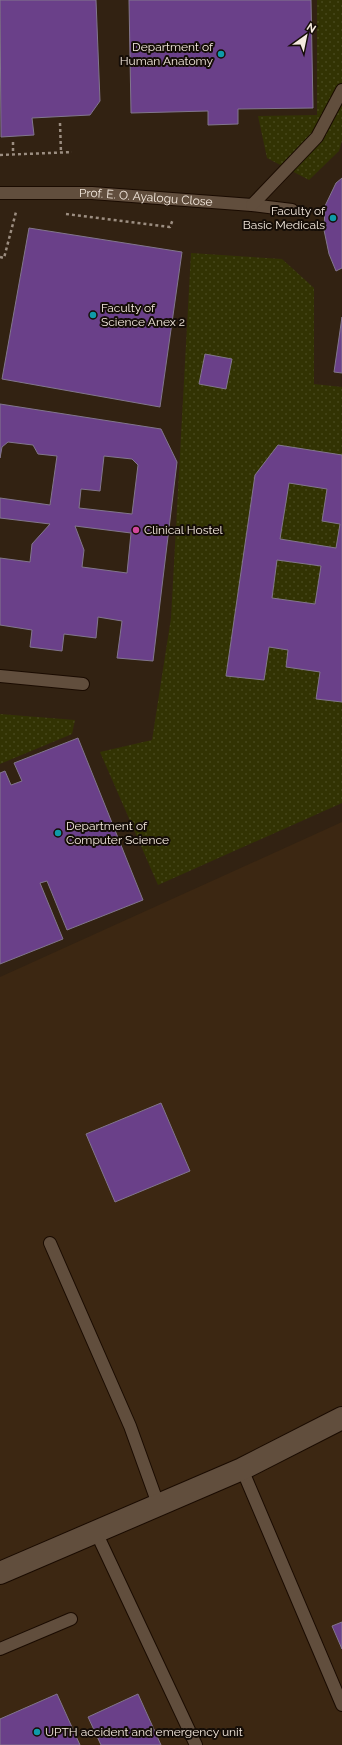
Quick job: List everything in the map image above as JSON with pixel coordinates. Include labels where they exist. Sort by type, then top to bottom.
[{"type":"street","points":[[0,1573],[242,1469],[342,1418]]},
{"type":"lane","points":[[252,205],[317,137],[342,90]]},
{"type":"lane","name":"Prof. E. O. Ayalogu Close","points":[[0,193],[92,193],[252,205],[292,210]]},
{"type":"lane","points":[[0,676],[83,684]]},
{"type":"lane","points":[[50,1242],[130,1426],[158,1504]]},
{"type":"lane","points":[[242,1469],[342,1705]]},
{"type":"lane","points":[[96,1532],[196,1745]]},
{"type":"lane","points":[[0,1649],[71,1619]]},
{"type":"path","points":[[60,123],[61,153]]},
{"type":"path","points":[[13,142],[13,154]]},
{"type":"path","points":[[0,155],[72,152]]},
{"type":"path","points":[[63,214],[170,227],[180,200]]},
{"type":"path","points":[[0,257],[4,258],[17,208]]},
{"type":"shaded area","points":[[317,0],[342,0],[342,141],[339,151],[309,180],[267,158],[258,116],[317,115]]},
{"type":"shaded area","points":[[191,253],[282,259],[314,288],[314,384],[342,387],[342,803],[158,885],[100,752],[152,740],[171,618]]},
{"type":"shaded area","points":[[0,714],[75,720],[72,734],[0,764]]},
{"type":"shaded area","points":[[342,822],[342,1745],[0,1745],[0,977]]},
{"type":"building","points":[[0,0],[96,0],[100,101],[90,115],[32,118],[34,135],[1,137]]},
{"type":"building","name":"Department of Human Anatomy","points":[[129,0],[311,0],[313,108],[238,109],[238,124],[208,125],[208,111],[131,113]]},
{"type":"building","name":"Faculty of Basic Medicals","points":[[342,178],[342,268],[336,271],[329,254],[324,230],[325,206],[336,183]]},
{"type":"building","name":"Faculty of Science Anex 2","points":[[29,228],[182,252],[160,407],[2,379]]},
{"type":"building","points":[[342,317],[342,373],[334,372]]},
{"type":"building","points":[[205,354],[232,359],[226,389],[199,384]]},
{"type":"building","name":"Clinical Hostel","points":[[0,404],[161,429],[177,462],[153,661],[117,658],[122,621],[98,617],[96,638],[64,634],[62,651],[30,647],[32,630],[0,625],[0,558],[30,562],[32,544],[50,524],[0,518],[0,498],[50,505],[57,456],[38,454],[33,445],[8,442],[2,447],[0,458]],"holes":[[[104,456],[132,459],[138,465],[132,514],[79,508],[81,489],[100,491]],[[75,526],[131,533],[127,573],[82,567],[84,550]]]},
{"type":"building","points":[[278,445],[342,455],[342,702],[316,699],[320,672],[286,667],[288,650],[269,647],[264,680],[226,676],[255,475]],"holes":[[[289,483],[327,489],[322,521],[340,524],[336,548],[280,539]],[[277,560],[321,566],[315,604],[272,598]]]},
{"type":"building","name":"Department of Computer Science","points":[[78,738],[143,900],[67,930],[47,881],[40,883],[63,939],[0,964],[0,773],[5,771],[11,785],[22,781],[14,763]]},
{"type":"building","points":[[161,1103],[190,1171],[115,1202],[86,1134]]},
{"type":"building","points":[[342,1622],[342,1649],[332,1626]]},
{"type":"building","name":"UPTH accident and emergency unit","points":[[57,1694],[80,1745],[0,1745],[0,1719]]},
{"type":"building","points":[[138,1694],[161,1745],[101,1745],[88,1717]]},
{"type":"place","name":"Department of Human Anatomy","points":[[221,54]]},
{"type":"place","name":"Faculty of Basic Medicals","points":[[333,218]]},
{"type":"place","name":"Faculty of Science Anex 2","points":[[93,315]]},
{"type":"place","name":"Clinical Hostel","points":[[136,530]]},
{"type":"place","name":"Department of Computer Science","points":[[58,833]]},
{"type":"place","name":"UPTH accident and emergency unit","points":[[37,1732]]}]
